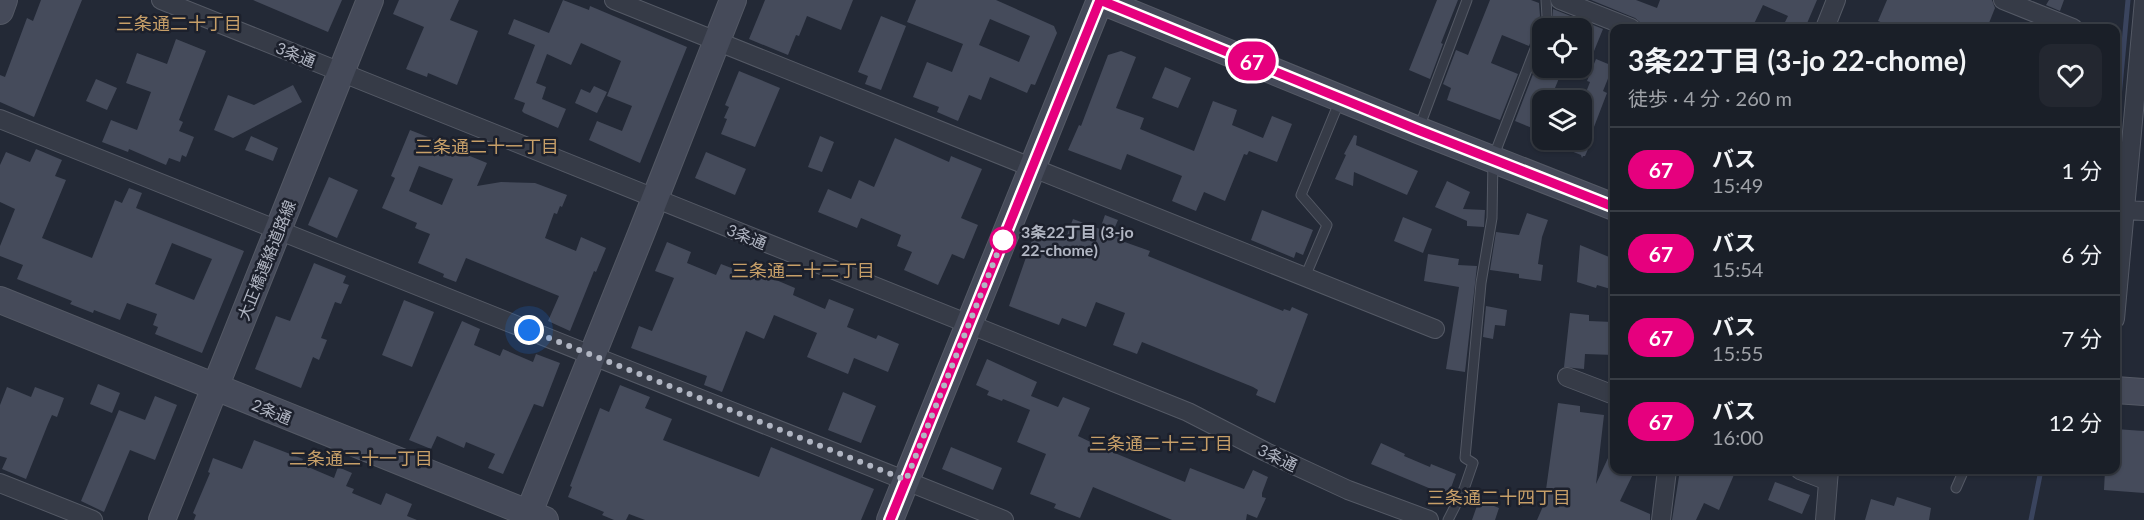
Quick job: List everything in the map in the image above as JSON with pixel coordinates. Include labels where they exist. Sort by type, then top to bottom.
[{"type":"street","points":[[0,11],[4,0]]},
{"type":"street","name":"3条通","points":[[161,0],[1188,412],[1347,490],[1429,520]]},
{"type":"street","name":"大正橋連絡道路線","points":[[162,520],[370,0]]},
{"type":"street","points":[[614,0],[1435,329]]},
{"type":"street","points":[[533,518],[592,355],[733,0]]},
{"type":"street","points":[[890,520],[1100,0],[1129,8],[1418,130],[1610,205]]},
{"type":"street","points":[[1560,0],[1621,24]]},
{"type":"street","points":[[1827,24],[1836,0]]},
{"type":"street","points":[[2003,0],[2063,24]]},
{"type":"street","points":[[2120,237],[2141,63],[2144,0]]},
{"type":"street","points":[[0,119],[1004,520]]},
{"type":"street","points":[[2121,221],[2144,211]]},
{"type":"street","name":"2条通","points":[[0,300],[533,518]]},
{"type":"street","points":[[1567,377],[1610,393]]},
{"type":"street","points":[[2120,390],[2144,392]]},
{"type":"street","points":[[1661,520],[1667,474]]},
{"type":"street","points":[[1825,520],[1829,475]]},
{"type":"street","points":[[0,483],[93,520]]},
{"type":"lane","points":[[1418,130],[1467,0]]},
{"type":"lane","points":[[1546,0],[1547,18]]},
{"type":"lane","points":[[1448,520],[1464,489],[1473,463],[1465,458],[1480,293],[1492,218],[1494,158],[1532,57]]},
{"type":"lane","points":[[1305,277],[1327,225],[1301,195],[1342,98]]},
{"type":"lane","points":[[1956,488],[1962,474]]},
{"type":"building","points":[[41,0],[82,0],[34,117],[0,102],[0,75],[5,77],[27,18],[33,21]]},
{"type":"building","points":[[253,0],[342,0],[328,32]]},
{"type":"building","points":[[399,0],[459,0],[450,20],[478,31],[457,85],[428,73],[427,77],[406,69],[424,27],[393,14]]},
{"type":"building","points":[[563,0],[589,10],[590,6],[687,47],[640,163],[589,140],[597,121],[622,131],[632,106],[607,96],[621,61],[581,43],[571,65],[547,54],[536,83],[546,87],[542,99],[566,109],[558,128],[524,113],[522,111],[525,103],[514,99],[535,45],[508,34],[514,19],[549,33]]},
{"type":"building","points":[[765,0],[853,0],[841,30],[807,16],[788,55],[749,39]]},
{"type":"building","points":[[916,0],[996,0],[1054,26],[1057,33],[1035,85],[1031,84],[1027,93],[990,77],[981,100],[969,95],[958,121],[937,112],[939,107],[913,97],[927,62],[952,72],[963,44],[907,22]],"holes":[[[990,19],[1030,36],[1019,62],[979,45]]]},
{"type":"building","points":[[1437,0],[1458,0],[1430,79],[1409,70]]},
{"type":"building","points":[[1490,0],[1531,0],[1539,3],[1540,16],[1532,18],[1532,38],[1529,46],[1502,35],[1491,63],[1518,74],[1500,120],[1447,100],[1451,88],[1443,84],[1456,50],[1468,55]]},
{"type":"building","points":[[1591,0],[1636,0],[1657,8],[1660,0],[1817,0],[1807,24],[1784,24],[1788,16],[1763,5],[1754,24],[1644,24],[1635,18]]},
{"type":"building","points":[[1887,0],[1992,0],[1995,8],[1989,24],[1885,24],[1878,21]]},
{"type":"building","points":[[2049,0],[2064,0],[2060,11],[2046,5]]},
{"type":"building","points":[[1553,9],[1576,18],[1553,18]]},
{"type":"building","points":[[881,16],[906,26],[881,90],[865,84],[868,76],[858,72]]},
{"type":"building","points":[[1592,25],[1603,29],[1592,56]]},
{"type":"building","points":[[176,39],[206,51],[179,120],[183,122],[179,131],[194,137],[186,157],[182,155],[180,162],[169,158],[166,165],[129,149],[128,152],[102,142],[111,120],[137,130],[151,92],[126,83],[137,53],[167,64]]},
{"type":"building","points":[[1121,51],[1136,57],[1116,108],[1144,118],[1140,129],[1194,151],[1213,101],[1237,110],[1232,125],[1263,138],[1272,116],[1292,124],[1277,162],[1249,151],[1247,155],[1244,154],[1225,201],[1204,192],[1196,211],[1172,201],[1182,176],[1127,154],[1121,170],[1068,150],[1079,125],[1081,126],[1108,55]]},
{"type":"building","points":[[1596,59],[1610,65],[1610,74],[1603,91],[1607,93],[1592,132],[1592,90],[1587,90],[1590,82],[1587,81],[1588,78],[1592,78],[1592,69]]},
{"type":"building","points":[[1165,67],[1191,78],[1178,108],[1152,98]]},
{"type":"building","points":[[739,71],[780,88],[755,147],[721,134],[729,107],[725,105]]},
{"type":"building","points":[[1532,77],[1559,78],[1554,90],[1532,90],[1532,128],[1515,121]]},
{"type":"building","points":[[96,79],[117,88],[107,110],[86,101]]},
{"type":"building","points":[[293,85],[302,102],[233,138],[214,130],[228,95],[254,105]]},
{"type":"building","points":[[594,86],[607,92],[597,113],[575,103],[581,89],[590,93]]},
{"type":"building","points":[[410,130],[487,163],[477,186],[501,182],[535,183],[567,195],[557,214],[554,213],[545,238],[576,251],[581,237],[606,248],[596,272],[594,271],[570,331],[548,321],[559,296],[466,258],[456,282],[418,263],[430,234],[415,228],[417,223],[382,208],[395,178],[391,176]],"holes":[[[419,166],[453,179],[442,205],[409,191]]]},
{"type":"building","points":[[1354,135],[1357,136],[1356,145],[1418,171],[1407,195],[1354,172],[1353,186],[1335,179]]},
{"type":"building","points":[[251,136],[278,148],[273,161],[245,150]]},
{"type":"building","points":[[820,136],[834,142],[822,172],[808,167]]},
{"type":"building","points":[[895,138],[949,162],[951,156],[982,169],[961,218],[978,225],[964,259],[952,254],[938,285],[904,270],[912,252],[897,246],[901,235],[861,218],[857,228],[818,212],[828,189],[851,199],[859,180],[874,187]]},
{"type":"building","points":[[36,149],[62,160],[55,176],[66,180],[42,238],[92,258],[115,200],[122,203],[129,188],[142,193],[136,208],[244,251],[202,353],[155,334],[158,327],[153,325],[157,314],[127,303],[120,320],[70,304],[72,301],[17,279],[23,265],[0,256],[0,246],[15,209],[0,202],[0,165],[6,152],[30,162]],"holes":[[[172,243],[212,259],[194,300],[155,284]]]},
{"type":"building","points":[[1588,150],[1582,158],[1581,155],[1571,151]]},
{"type":"building","points":[[706,152],[746,169],[735,195],[695,178]]},
{"type":"building","points":[[329,177],[358,190],[337,238],[308,225]]},
{"type":"building","points":[[1447,181],[1470,192],[1463,209],[1485,210],[1484,227],[1467,226],[1467,221],[1435,207]]},
{"type":"building","points":[[1262,210],[1313,230],[1303,255],[1296,252],[1294,258],[1251,240]]},
{"type":"building","points":[[1527,213],[1548,220],[1542,237],[1538,264],[1543,265],[1541,281],[1519,278],[1519,274],[1490,270],[1496,232],[1519,235]]},
{"type":"building","points":[[1105,215],[1118,220],[1112,234],[1120,237],[1119,240],[1150,251],[1148,256],[1283,311],[1284,309],[1290,311],[1292,307],[1308,314],[1275,403],[1256,395],[1258,390],[1253,387],[1142,342],[1137,354],[1113,345],[1125,313],[1096,302],[1086,327],[1062,318],[1059,325],[1009,306],[1038,223],[1067,235],[1073,219],[1100,229]]},
{"type":"building","points":[[1403,217],[1432,229],[1423,253],[1394,241]]},
{"type":"building","points":[[667,242],[691,252],[687,263],[716,275],[721,264],[747,274],[750,269],[795,288],[793,295],[825,309],[829,299],[854,309],[847,327],[876,339],[878,335],[899,344],[888,372],[854,358],[848,374],[807,357],[817,333],[774,315],[764,339],[746,331],[722,392],[704,385],[707,376],[631,348],[639,326],[652,331],[674,278],[655,271]]},
{"type":"building","points":[[1580,245],[1610,257],[1610,289],[1597,285],[1596,288],[1577,282]]},
{"type":"building","points":[[1428,254],[1459,259],[1458,265],[1477,266],[1465,372],[1446,369],[1459,287],[1424,281]]},
{"type":"building","points":[[314,263],[346,276],[343,283],[349,285],[341,304],[335,302],[321,338],[327,340],[319,360],[313,357],[301,388],[255,369],[276,316],[290,321]]},
{"type":"building","points":[[404,300],[434,312],[412,367],[382,355]]},
{"type":"building","points":[[1486,306],[1507,310],[1505,326],[1495,325],[1493,339],[1483,337]]},
{"type":"building","points":[[1570,313],[1589,315],[1589,321],[1610,322],[1610,355],[1585,354],[1584,369],[1564,367]]},
{"type":"building","points":[[462,321],[480,329],[474,345],[500,356],[503,349],[533,362],[536,354],[560,363],[543,407],[534,404],[503,474],[488,468],[495,454],[466,442],[464,448],[437,436],[431,449],[409,440]]},
{"type":"building","points":[[987,359],[1037,382],[1031,396],[1058,407],[1063,397],[1090,408],[1078,436],[1105,449],[1185,482],[1190,468],[1244,489],[1253,470],[1268,477],[1262,493],[1262,497],[1266,498],[1257,518],[1247,514],[1246,520],[1172,520],[1093,487],[1080,518],[1054,508],[1056,504],[1030,494],[1046,454],[1017,442],[1030,410],[987,395],[989,391],[976,385]]},
{"type":"building","points":[[98,384],[120,393],[112,413],[90,404]]},
{"type":"building","points":[[620,385],[650,397],[645,408],[672,419],[663,440],[759,477],[771,447],[874,489],[861,520],[645,520],[629,514],[626,520],[614,520],[602,515],[604,512],[568,497],[572,487],[570,486],[600,408],[609,412]]},
{"type":"building","points":[[7,387],[31,397],[35,387],[64,398],[57,417],[52,415],[26,479],[2,469],[7,458],[0,456],[0,405]]},
{"type":"building","points":[[843,392],[876,406],[861,443],[828,430]]},
{"type":"building","points":[[155,396],[177,405],[155,460],[130,450],[104,512],[81,501],[119,410],[145,420]]},
{"type":"building","points":[[1558,403],[1580,406],[1580,412],[1604,415],[1596,484],[1610,454],[1610,474],[1633,474],[1620,501],[1650,514],[1650,520],[1537,520],[1544,504]]},
{"type":"building","points":[[2120,429],[2144,431],[2144,493],[2104,490],[2105,474],[2120,474]]},
{"type":"building","points":[[254,440],[303,459],[301,464],[334,478],[338,467],[352,473],[346,486],[354,489],[352,493],[381,505],[386,493],[412,504],[407,516],[417,520],[194,520],[196,515],[193,513],[210,473],[208,472],[213,458],[242,469]]},
{"type":"building","points":[[1381,443],[1430,467],[1431,464],[1456,474],[1448,496],[1371,464]]},
{"type":"building","points":[[951,447],[1002,468],[993,490],[942,469]]},
{"type":"building","points":[[1679,474],[1734,474],[1719,510],[1704,503],[1696,520],[1672,520]]},
{"type":"building","points":[[1775,482],[1810,495],[1802,514],[1768,500]]},
{"type":"building","points":[[1897,497],[1931,508],[1929,520],[1865,520],[1871,499],[1894,506]]},
{"type":"building","points":[[1479,500],[1499,508],[1495,520],[1472,520]]},
{"type":"waterway","points":[[2120,87],[2128,0]]},
{"type":"waterway","points":[[2031,520],[2040,474]]},
{"type":"bus line","name":"67","points":[[890,520],[1100,0],[1418,130],[1610,205]]},
{"type":"place","name":"3条22丁目 (3-jo 22-chome)","points":[[1003,240]]},
{"type":"district","name":"三条通二十丁目","points":[[179,23]]},
{"type":"district","name":"三条通二十一丁目","points":[[487,146]]},
{"type":"district","name":"三条通二十二丁目","points":[[803,270]]},
{"type":"district","name":"三条通二十三丁目","points":[[1161,443]]},
{"type":"district","name":"二条通二十一丁目","points":[[361,458]]},
{"type":"district","name":"三条通二十四丁目","points":[[1499,497]]},
{"type":"route","points":[[529,330],[906,480],[1006,232],[1003,240]]}]
